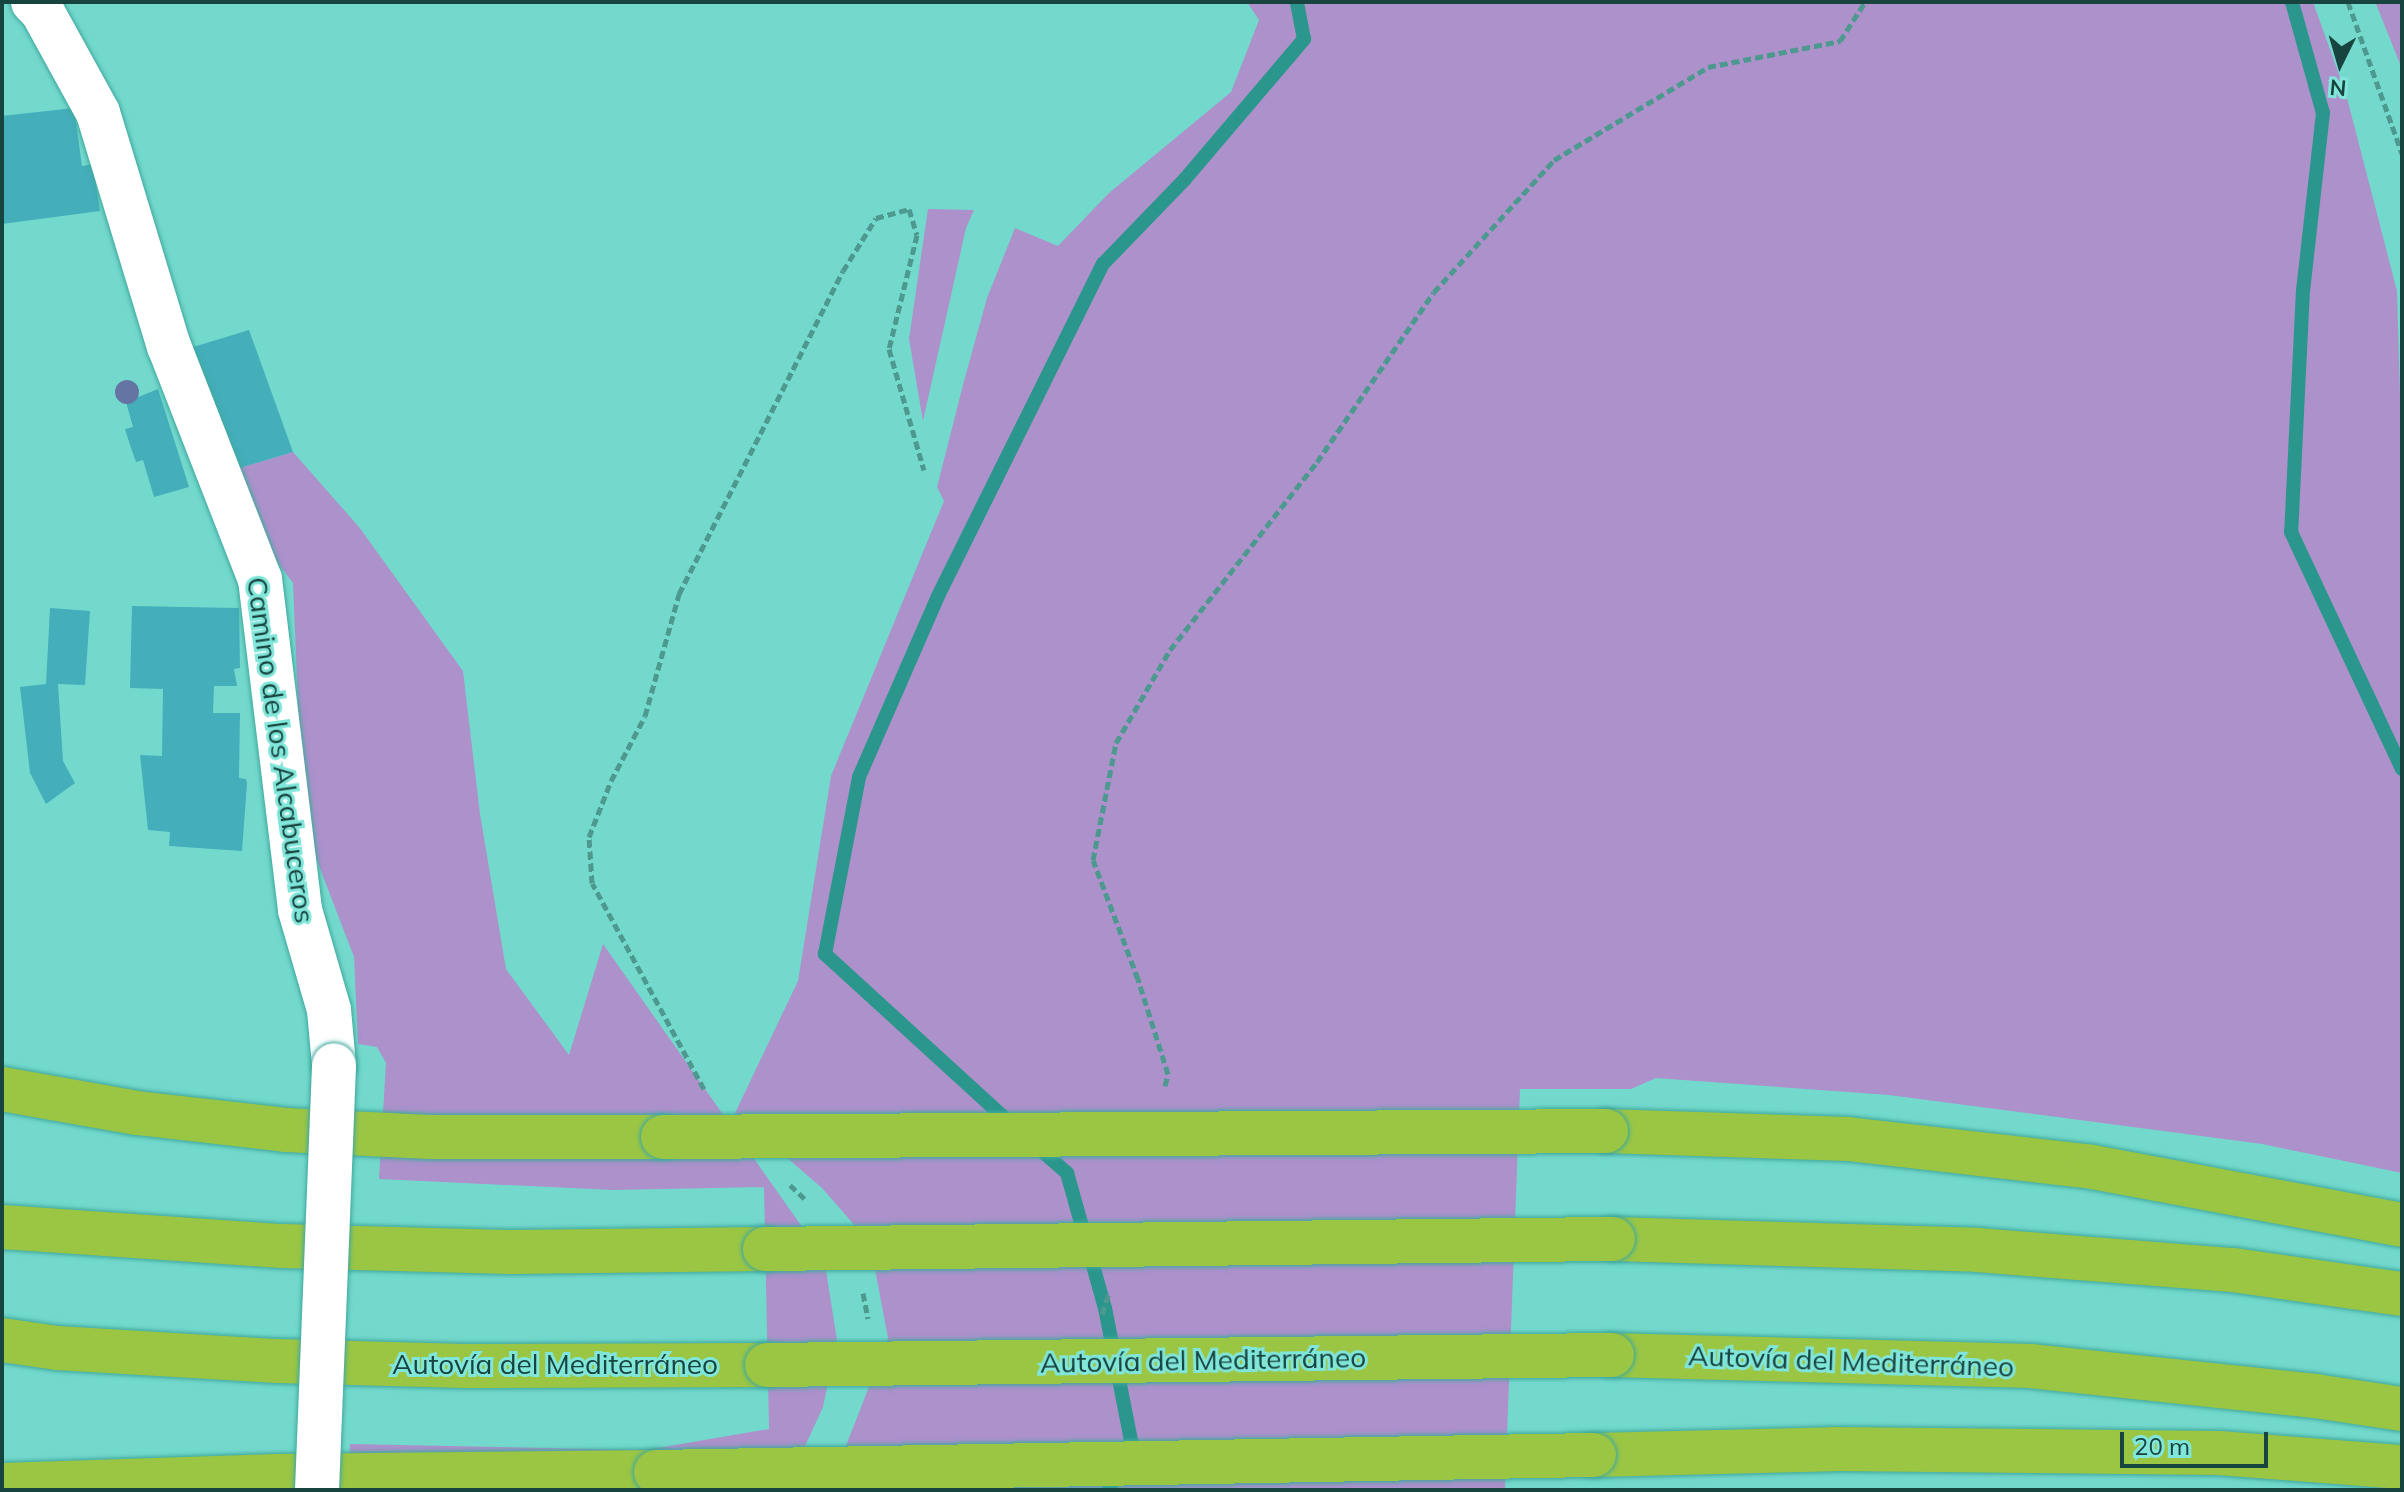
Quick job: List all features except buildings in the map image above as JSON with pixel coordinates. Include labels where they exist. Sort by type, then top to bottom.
[{"type":"highway","points":[[2,1089],[137,1113],[286,1130],[430,1137],[1606,1131],[1848,1139],[2092,1167],[2402,1225]]},
{"type":"highway","points":[[2,1227],[282,1246],[510,1252],[1613,1239],[1992,1251],[2233,1270],[2402,1294]]},
{"type":"highway","name":"Autovía del Mediterráneo","points":[[2,1340],[57,1348],[278,1361],[465,1366],[1612,1355],[2030,1366],[2315,1396],[2402,1409]]},
{"type":"highway","points":[[2,1485],[277,1476],[656,1472],[1833,1449],[2219,1453],[2402,1467]]},
{"type":"street","name":"Camino de los Alcabuceros","points":[[33,2],[42,11],[98,113],[169,346],[260,579],[300,910],[329,1010],[334,1065],[317,1490]]},
{"type":"path","points":[[1164,1089],[1168,1074],[1164,1061],[1138,979],[1093,860],[1116,743],[1170,650],[1317,462],[1434,292],[1554,160],[1708,67],[1840,41],[1865,2]]},
{"type":"path","points":[[2348,2],[2402,154]]},
{"type":"path","points":[[710,1101],[672,1025],[592,883],[589,837],[611,781],[645,716],[679,594],[843,271],[876,218],[909,209],[917,235],[889,349],[924,470]]},
{"type":"path","points":[[1098,1322],[1113,1279]]},
{"type":"shaded area","points":[[1247,2],[2313,2],[2346,94],[2397,291],[2402,464],[2402,1173],[2262,1144],[1889,1095],[1656,1078],[1631,1089],[1520,1089],[1505,1490],[814,1490],[842,1456],[888,1338],[870,1243],[822,1188],[735,1113],[798,981],[831,776],[944,501],[937,487],[964,381],[987,298],[1015,228],[1058,246],[1109,193],[1231,92],[1259,20]]},
{"type":"shaded area","points":[[2402,2],[2402,69],[2376,4]]},
{"type":"shaded area","points":[[928,209],[974,210],[966,228],[923,421],[909,339]]},
{"type":"shaded area","points":[[293,452],[359,527],[463,671],[480,814],[506,969],[569,1055],[603,944],[824,1258],[837,1340],[823,1407],[801,1455],[348,1490],[350,1444],[646,1450],[769,1429],[764,1187],[613,1190],[379,1179],[386,1063],[377,1047],[358,1044],[354,957],[303,824],[293,583],[256,534],[233,470]]},
{"type":"waterway","points":[[1010,1123],[825,954],[859,777],[938,596],[1103,264],[1185,179],[1304,39],[1297,2]]},
{"type":"waterway","points":[[2292,2],[2323,113],[2303,290],[2291,532],[2402,769]]},
{"type":"waterway","points":[[1035,1145],[1067,1173],[1105,1308],[1131,1441],[1109,1490]]}]
